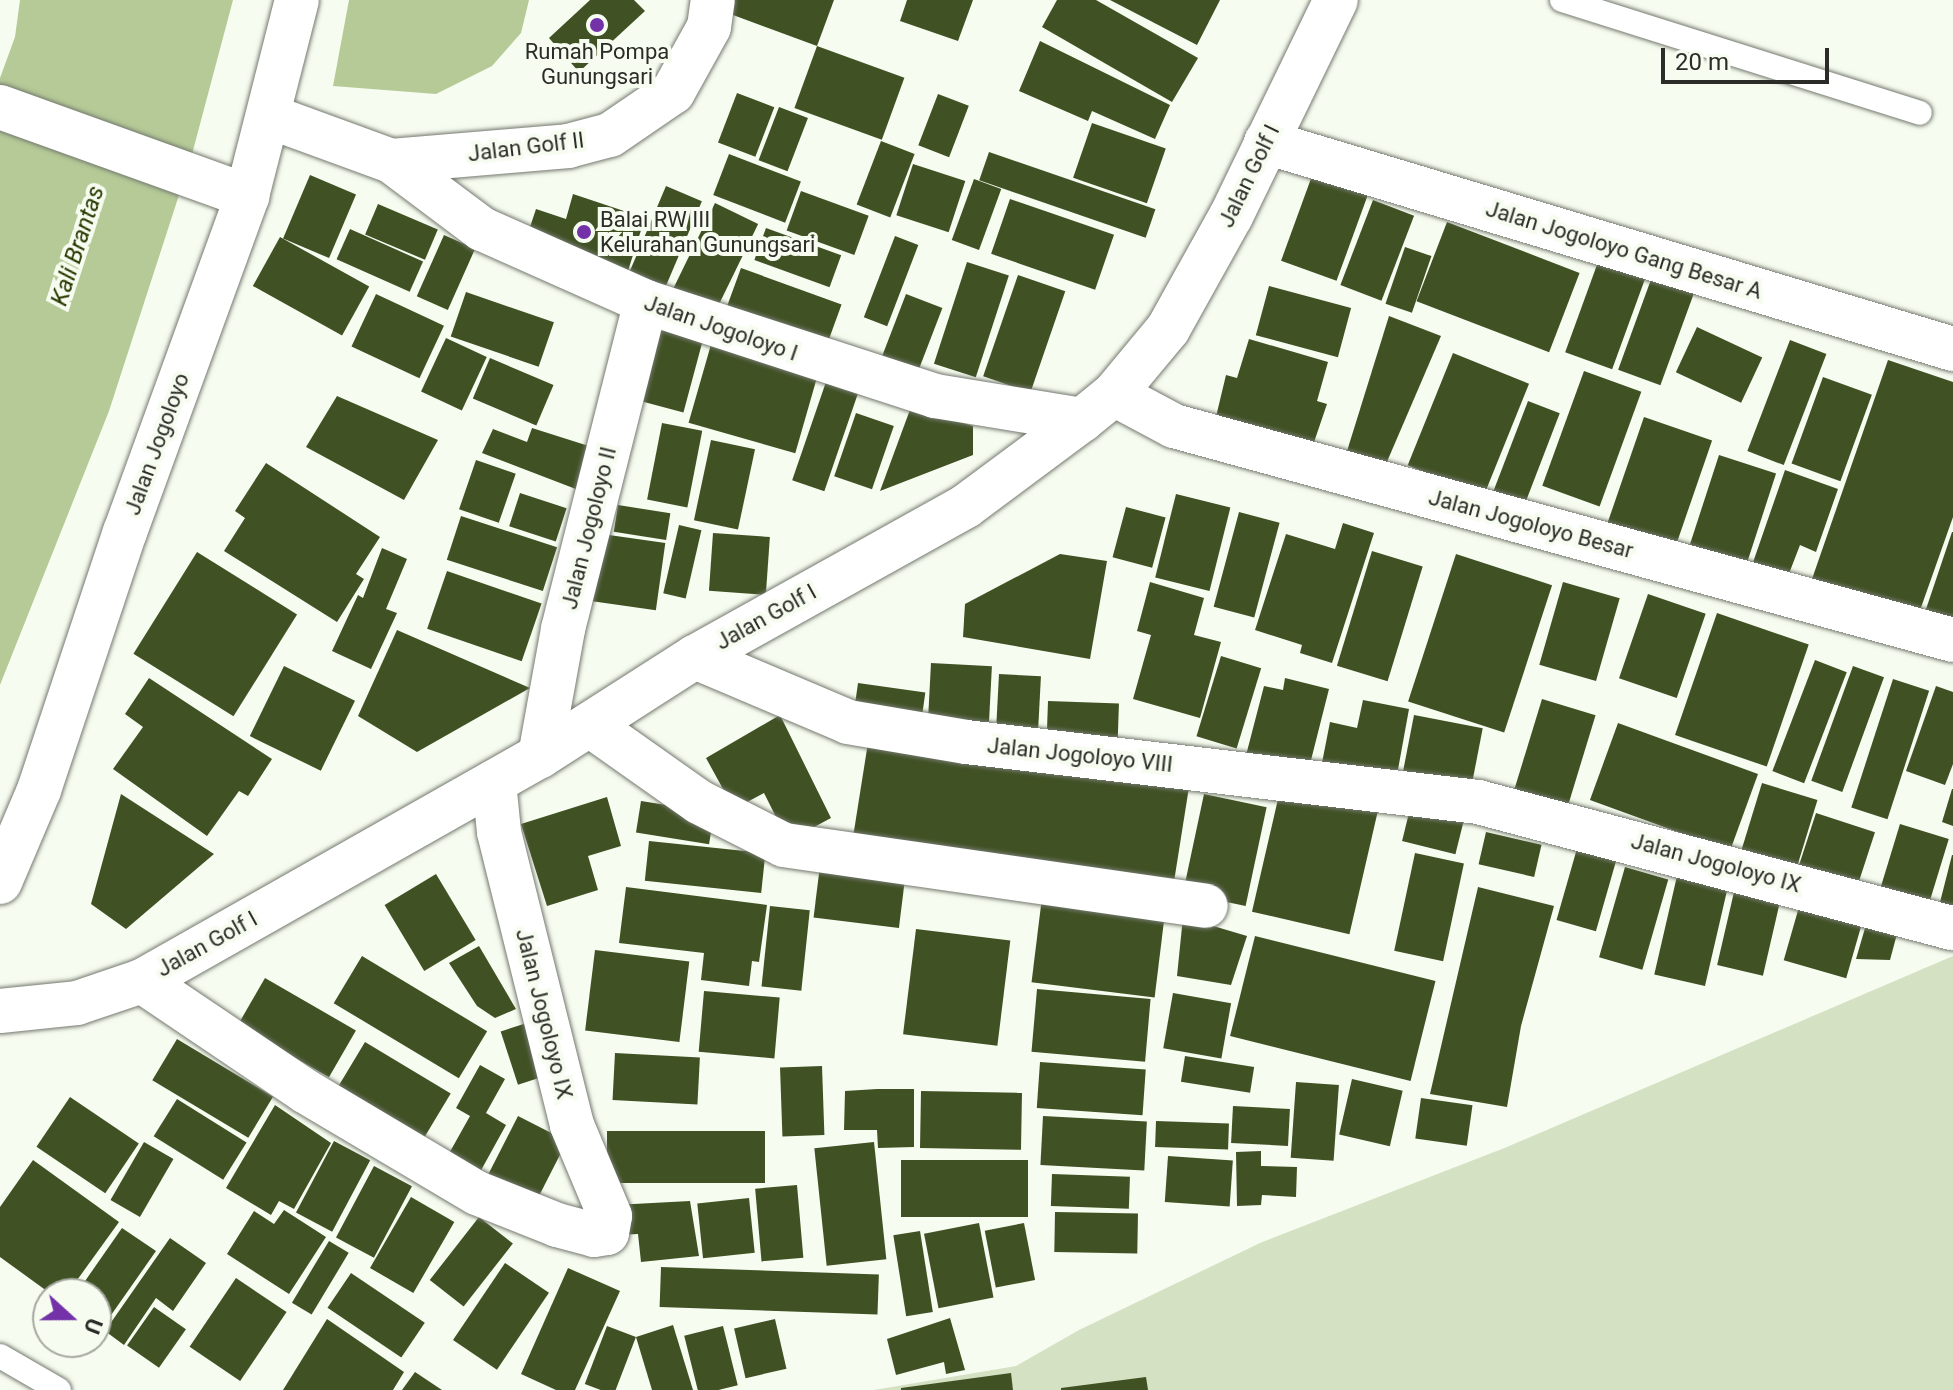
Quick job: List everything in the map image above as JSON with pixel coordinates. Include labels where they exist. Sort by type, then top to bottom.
[{"type":"street","name":"Jalan Jogoloyo","points":[[0,882],[39,790],[125,532],[247,196],[271,117],[297,0]]},
{"type":"street","name":"Jalan Golf II","points":[[271,117],[391,161],[568,146],[610,135],[673,92],[709,27],[713,0]]},
{"type":"street","name":"Jalan Golf I","points":[[0,1011],[77,1003],[142,981],[540,756],[695,657],[966,506],[1098,407],[1168,329],[1280,146],[1336,0]]},
{"type":"street","points":[[0,107],[247,196]]},
{"type":"street","name":"Jalan Jogoloyo Gang Besar A","points":[[1280,146],[1953,349]]},
{"type":"street","name":"Jalan Jogoloyo I","points":[[391,161],[482,229],[646,302],[935,396],[1098,407]]},
{"type":"street","name":"Jalan Jogoloyo II","points":[[540,756],[563,629],[646,302]]},
{"type":"street","name":"Jalan Jogoloyo Besar","points":[[1098,407],[1953,640]]},
{"type":"street","name":"Jalan Jogoloyo VIII","points":[[695,657],[848,722],[966,742],[1478,802]]},
{"type":"street","points":[[590,725],[699,802],[784,845],[1206,906]]},
{"type":"street","name":"Jalan Jogoloyo IX","points":[[142,981],[305,1091],[477,1193],[557,1225],[601,1236],[609,1230],[610,1216],[572,1125],[499,832],[494,782]]},
{"type":"street","name":"Jalan Jogoloyo IX","points":[[1478,802],[1953,928]]},
{"type":"lane","points":[[1562,0],[1920,113]]},
{"type":"lane","points":[[1,1353],[59,1390]]},
{"type":"shaded area","points":[[1953,956],[1953,1390],[874,1390],[1016,1366],[1079,1330],[1260,1243],[1507,1147]]},
{"type":"water","name":"Kali Brantas","points":[[20,0],[233,0],[191,158],[109,411],[0,685],[0,78],[15,37]]},
{"type":"water","points":[[349,0],[529,0],[521,33],[492,66],[436,94],[333,86]]},
{"type":"building","name":"Rumah Pompa Gunungsari","points":[[590,0],[634,0],[645,11],[579,72],[549,38]]},
{"type":"building","points":[[730,0],[834,0],[817,46],[725,12]]},
{"type":"building","points":[[907,0],[973,0],[958,41],[900,21]]},
{"type":"building","points":[[1057,0],[1096,0],[1198,58],[1172,102],[1042,27]]},
{"type":"building","points":[[1110,0],[1220,0],[1197,45]]},
{"type":"building","points":[[1040,41],[1170,105],[1155,139],[1092,111],[1088,121],[1019,91]]},
{"type":"building","points":[[817,46],[904,78],[882,140],[794,108]]},
{"type":"building","points":[[737,93],[774,107],[755,157],[718,142]]},
{"type":"building","points":[[938,94],[969,106],[949,157],[918,145]]},
{"type":"building","points":[[779,107],[808,118],[788,171],[759,160]]},
{"type":"building","points":[[1092,123],[1166,148],[1147,203],[1073,178]]},
{"type":"building","points":[[881,141],[915,154],[890,217],[857,204]]},
{"type":"building","points":[[989,152],[1155,209],[1146,238],[979,180]]},
{"type":"building","points":[[729,154],[801,182],[785,223],[713,195]]},
{"type":"building","points":[[1317,162],[1372,182],[1337,281],[1281,261]]},
{"type":"building","points":[[913,164],[965,181],[949,232],[896,215]]},
{"type":"building","points":[[310,175],[356,195],[329,258],[283,239]]},
{"type":"building","points":[[974,179],[1001,189],[979,250],[952,240]]},
{"type":"building","points":[[666,186],[702,201],[665,288],[629,273]]},
{"type":"building","points":[[801,191],[869,216],[854,255],[787,230]]},
{"type":"building","name":"Balai RW III Kelurahan Gunungsari","points":[[573,194],[645,218],[625,280],[524,245],[536,209],[566,219]]},
{"type":"building","points":[[1010,199],[1114,235],[1095,290],[991,254]]},
{"type":"building","points":[[1373,200],[1414,216],[1381,301],[1340,285]]},
{"type":"building","points":[[715,203],[758,224],[716,311],[672,290]]},
{"type":"building","points":[[378,204],[438,229],[425,260],[365,234]]},
{"type":"building","points":[[1447,222],[1580,273],[1549,352],[1417,301]]},
{"type":"building","points":[[766,228],[841,255],[830,287],[754,260]]},
{"type":"building","points":[[350,229],[423,262],[410,292],[337,259]]},
{"type":"building","points":[[444,235],[475,249],[448,310],[417,296]]},
{"type":"building","points":[[895,236],[918,245],[887,326],[864,317]]},
{"type":"building","points":[[280,237],[369,286],[342,335],[253,286]]},
{"type":"building","points":[[1405,247],[1431,256],[1412,313],[1385,304]]},
{"type":"building","points":[[967,262],[1009,276],[976,377],[934,364]]},
{"type":"building","points":[[1598,262],[1645,279],[1612,369],[1565,352]]},
{"type":"building","points":[[741,268],[842,305],[822,357],[722,321]]},
{"type":"building","points":[[1653,274],[1695,289],[1660,385],[1618,370]]},
{"type":"building","points":[[1018,275],[1065,291],[1030,392],[983,376]]},
{"type":"building","points":[[1269,286],[1351,308],[1338,357],[1256,335]]},
{"type":"building","points":[[466,292],[554,322],[539,367],[451,336]]},
{"type":"building","points":[[376,294],[444,326],[419,378],[351,347]]},
{"type":"building","points":[[906,294],[942,308],[916,377],[879,363]]},
{"type":"building","points":[[648,313],[706,329],[683,413],[625,397]]},
{"type":"building","points":[[1389,316],[1441,336],[1380,478],[1343,464]]},
{"type":"building","points":[[1697,327],[1762,357],[1741,403],[1676,372]]},
{"type":"building","points":[[446,338],[487,357],[462,410],[421,391]]},
{"type":"building","points":[[1249,339],[1328,362],[1317,401],[1327,404],[1311,451],[1214,425],[1226,375],[1237,378]]},
{"type":"building","points":[[1790,340],[1826,354],[1784,465],[1747,451]]},
{"type":"building","points":[[712,341],[819,372],[795,453],[689,423]]},
{"type":"building","points":[[1453,353],[1529,384],[1484,496],[1408,465]]},
{"type":"building","points":[[490,358],[554,385],[536,425],[473,399]]},
{"type":"building","points":[[1888,360],[1953,382],[1953,517],[1918,616],[1812,579]]},
{"type":"building","points":[[1584,371],[1641,392],[1600,507],[1542,486]]},
{"type":"building","points":[[1823,377],[1872,395],[1840,481],[1792,463]]},
{"type":"building","points":[[827,379],[859,390],[824,491],[792,480]]},
{"type":"building","points":[[337,396],[438,440],[404,500],[306,447]]},
{"type":"building","points":[[1528,401],[1560,413],[1521,515],[1489,503]]},
{"type":"building","points":[[911,407],[973,426],[973,455],[880,491]]},
{"type":"building","points":[[856,413],[894,426],[872,489],[834,476]]},
{"type":"building","points":[[1644,417],[1712,440],[1675,548],[1607,525]]},
{"type":"building","points":[[662,423],[702,431],[687,507],[647,500]]},
{"type":"building","points":[[532,428],[595,448],[581,491],[482,453],[493,429],[527,442]]},
{"type":"building","points":[[711,440],[755,449],[738,530],[694,520]]},
{"type":"building","points":[[1719,455],[1776,474],[1743,574],[1686,556]]},
{"type":"building","points":[[476,460],[516,474],[499,523],[459,509]]},
{"type":"building","points":[[266,463],[380,537],[356,574],[364,579],[337,622],[224,551],[245,518],[235,511]]},
{"type":"building","points":[[1785,470],[1838,489],[1816,552],[1800,545],[1785,584],[1750,571]]},
{"type":"building","points":[[520,493],[567,508],[556,541],[509,526]]},
{"type":"building","points":[[1176,494],[1230,508],[1210,591],[1155,577]]},
{"type":"building","points":[[618,505],[670,513],[666,540],[614,532]]},
{"type":"building","points":[[1126,507],[1166,518],[1152,568],[1113,557]]},
{"type":"building","points":[[1239,512],[1280,523],[1254,618],[1214,607]]},
{"type":"building","points":[[461,516],[557,547],[543,591],[447,560]]},
{"type":"building","points":[[1343,523],[1374,533],[1332,663],[1300,653],[1302,645],[1255,630],[1286,534],[1335,549]]},
{"type":"building","points":[[679,525],[701,530],[686,598],[663,593]]},
{"type":"building","points":[[1953,532],[1953,635],[1921,624]]},
{"type":"building","points":[[595,533],[665,543],[656,610],[586,600]]},
{"type":"building","points":[[713,533],[770,537],[766,595],[709,591]]},
{"type":"building","points":[[382,548],[407,559],[386,609],[397,613],[371,669],[332,651],[358,595],[363,598]]},
{"type":"building","points":[[1372,551],[1423,566],[1388,681],[1337,666]]},
{"type":"building","points":[[197,552],[297,615],[233,716],[133,654]]},
{"type":"building","points":[[1060,554],[1107,561],[1090,659],[963,637],[965,604]]},
{"type":"building","points":[[1456,554],[1552,585],[1504,733],[1408,701]]},
{"type":"building","points":[[447,571],[542,604],[522,661],[427,629]]},
{"type":"building","points":[[1150,582],[1204,598],[1194,635],[1221,642],[1200,718],[1133,699],[1151,635],[1137,631]]},
{"type":"building","points":[[1563,582],[1620,598],[1596,681],[1539,665]]},
{"type":"building","points":[[1648,594],[1706,614],[1677,698],[1619,678]]},
{"type":"building","points":[[1717,613],[1809,645],[1767,767],[1675,735]]},
{"type":"building","points":[[397,630],[530,688],[417,752],[358,716]]},
{"type":"building","points":[[1221,656],[1261,668],[1237,749],[1196,736]]},
{"type":"building","points":[[1815,660],[1847,672],[1804,783],[1772,771]]},
{"type":"building","points":[[931,663],[992,666],[988,732],[928,729]]},
{"type":"building","points":[[284,666],[355,701],[321,771],[250,736]]},
{"type":"building","points":[[1853,666],[1884,677],[1842,792],[1811,781]]},
{"type":"building","points":[[999,674],[1041,676],[1037,742],[996,740]]},
{"type":"building","points":[[149,678],[272,759],[248,796],[239,791],[207,836],[113,769],[143,727],[125,714]]},
{"type":"building","points":[[1285,678],[1329,689],[1307,776],[1244,763],[1264,686],[1283,690]]},
{"type":"building","points":[[1893,679],[1929,691],[1887,819],[1851,807]]},
{"type":"building","points":[[858,683],[925,692],[920,727],[853,718]]},
{"type":"building","points":[[1936,686],[1953,692],[1953,764],[1945,785],[1906,771]]},
{"type":"building","points":[[1542,699],[1596,715],[1567,807],[1514,791]]},
{"type":"building","points":[[1363,700],[1409,709],[1397,775],[1319,778],[1330,722],[1357,728]]},
{"type":"building","points":[[1048,701],[1119,703],[1117,748],[1046,746]]},
{"type":"building","points":[[780,715],[831,818],[788,841],[764,793],[734,809],[706,758]]},
{"type":"building","points":[[1414,715],[1483,728],[1470,794],[1401,781]]},
{"type":"building","points":[[1618,723],[1758,774],[1730,851],[1590,800]]},
{"type":"building","points":[[870,730],[1190,781],[1172,894],[852,844]]},
{"type":"building","points":[[1762,783],[1817,800],[1796,869],[1741,852]]},
{"type":"building","points":[[1281,786],[1378,808],[1349,934],[1252,912]]},
{"type":"building","points":[[1953,789],[1953,826],[1942,822]]},
{"type":"building","points":[[121,794],[214,854],[126,929],[91,904]]},
{"type":"building","points":[[1204,794],[1267,807],[1246,906],[1183,893]]},
{"type":"building","points":[[607,797],[621,846],[588,856],[598,890],[547,906],[521,824]]},
{"type":"building","points":[[641,801],[714,813],[709,844],[636,833]]},
{"type":"building","points":[[1411,805],[1464,818],[1455,854],[1402,841]]},
{"type":"building","points":[[1816,813],[1875,832],[1856,891],[1797,872]]},
{"type":"building","points":[[1900,824],[1949,839],[1926,913],[1877,898]]},
{"type":"building","points":[[1486,832],[1542,845],[1534,877],[1479,864]]},
{"type":"building","points":[[649,841],[765,853],[761,893],[645,881]]},
{"type":"building","points":[[1578,845],[1617,856],[1596,931],[1557,920]]},
{"type":"building","points":[[1415,853],[1464,863],[1443,961],[1394,951]]},
{"type":"building","points":[[1953,855],[1953,918],[1937,914]]},
{"type":"building","points":[[821,857],[906,867],[899,928],[814,918]]},
{"type":"building","points":[[1625,867],[1668,879],[1642,970],[1599,957]]},
{"type":"building","points":[[436,874],[476,940],[424,971],[385,905]]},
{"type":"building","points":[[1677,876],[1728,888],[1705,986],[1654,974]]},
{"type":"building","points":[[626,887],[767,905],[759,962],[752,961],[749,986],[701,980],[704,953],[619,943]]},
{"type":"building","points":[[1478,887],[1554,906],[1521,1026],[1507,1107],[1430,1094]]},
{"type":"building","points":[[1043,889],[1166,904],[1155,997],[1032,982]]},
{"type":"building","points":[[1734,892],[1780,903],[1763,976],[1717,965]]},
{"type":"building","points":[[1803,893],[1865,911],[1846,978],[1784,960]]},
{"type":"building","points":[[770,906],[810,910],[801,991],[762,987]]},
{"type":"building","points":[[1870,911],[1901,919],[1890,960],[1856,959]]},
{"type":"building","points":[[1183,917],[1247,936],[1231,985],[1177,976]]},
{"type":"building","points":[[916,929],[1010,941],[997,1046],[903,1034]]},
{"type":"building","points":[[1255,936],[1435,981],[1411,1081],[1230,1036]]},
{"type":"building","points":[[479,946],[516,1009],[495,1018],[477,1006],[449,963]]},
{"type":"building","points":[[595,950],[689,962],[679,1042],[585,1030]]},
{"type":"building","points":[[362,956],[487,1031],[459,1078],[334,1003]]},
{"type":"building","points":[[265,978],[356,1030],[329,1077],[238,1025]]},
{"type":"building","points":[[1037,989],[1151,999],[1145,1062],[1032,1052]]},
{"type":"building","points":[[704,991],[780,998],[774,1058],[699,1052]]},
{"type":"building","points":[[1173,993],[1231,1003],[1221,1058],[1163,1048]]},
{"type":"building","points":[[533,1021],[550,1074],[518,1085],[501,1032]]},
{"type":"building","points":[[177,1039],[273,1097],[248,1138],[152,1080]]},
{"type":"building","points":[[365,1042],[451,1094],[420,1144],[335,1093]]},
{"type":"building","points":[[615,1053],[700,1057],[697,1104],[613,1100]]},
{"type":"building","points":[[1185,1056],[1254,1067],[1250,1093],[1181,1082]]},
{"type":"building","points":[[1040,1062],[1146,1069],[1143,1115],[1037,1108]]},
{"type":"building","points":[[480,1065],[505,1079],[486,1113],[506,1125],[474,1183],[442,1166],[470,1116],[456,1108]]},
{"type":"building","points":[[822,1066],[824,1135],[782,1136],[780,1067]]},
{"type":"building","points":[[1352,1079],[1403,1091],[1390,1146],[1339,1135]]},
{"type":"building","points":[[1296,1082],[1339,1085],[1334,1161],[1291,1158]]},
{"type":"building","points":[[914,1089],[914,1147],[878,1148],[877,1130],[844,1130],[845,1091]]},
{"type":"building","points":[[921,1091],[1022,1093],[1021,1150],[920,1148]]},
{"type":"building","points":[[70,1097],[139,1143],[105,1193],[36,1147]]},
{"type":"building","points":[[1421,1098],[1472,1105],[1467,1146],[1415,1139]]},
{"type":"building","points":[[177,1099],[247,1142],[223,1180],[154,1136]]},
{"type":"building","points":[[275,1105],[331,1143],[294,1209],[279,1201],[271,1215],[226,1188]]},
{"type":"building","points":[[1233,1106],[1290,1109],[1288,1146],[1231,1143]]},
{"type":"building","points":[[518,1116],[567,1141],[534,1206],[485,1181]]},
{"type":"building","points":[[1043,1116],[1147,1121],[1144,1170],[1040,1165]]},
{"type":"building","points":[[1156,1121],[1229,1124],[1228,1150],[1155,1147]]},
{"type":"building","points":[[607,1131],[765,1131],[765,1183],[607,1183]]},
{"type":"building","points":[[334,1141],[370,1160],[332,1232],[296,1213]]},
{"type":"building","points":[[144,1142],[173,1159],[140,1217],[110,1200]]},
{"type":"building","points":[[874,1142],[886,1259],[827,1266],[814,1148]]},
{"type":"building","points":[[1261,1151],[1261,1166],[1297,1167],[1296,1197],[1262,1195],[1261,1205],[1237,1206],[1236,1152]]},
{"type":"building","points":[[1168,1156],[1233,1161],[1230,1206],[1165,1202]]},
{"type":"building","points":[[33,1160],[119,1222],[79,1278],[32,1280],[0,1257],[0,1207]]},
{"type":"building","points":[[901,1160],[1028,1160],[1028,1217],[901,1217]]},
{"type":"building","points":[[374,1166],[412,1186],[374,1258],[336,1238]]},
{"type":"building","points":[[1052,1174],[1130,1177],[1129,1209],[1051,1206]]},
{"type":"building","points":[[797,1185],[803,1258],[762,1261],[755,1189]]},
{"type":"building","points":[[411,1197],[454,1222],[413,1293],[370,1268]]},
{"type":"building","points":[[749,1198],[755,1253],[703,1258],[697,1203]]},
{"type":"building","points":[[690,1201],[699,1256],[641,1262],[638,1234],[616,1235],[615,1205]]},
{"type":"building","points":[[284,1210],[326,1237],[289,1294],[227,1254],[254,1211],[274,1224]]},
{"type":"building","points":[[1055,1212],[1138,1213],[1137,1253],[1054,1252]]},
{"type":"building","points":[[479,1217],[513,1243],[464,1307],[430,1280]]},
{"type":"building","points":[[979,1223],[994,1298],[939,1308],[924,1234]]},
{"type":"building","points":[[1024,1223],[1035,1280],[996,1288],[985,1231]]},
{"type":"building","points":[[122,1228],[156,1251],[112,1314],[112,1278],[87,1278]]},
{"type":"building","points":[[920,1231],[933,1312],[906,1316],[893,1235]]},
{"type":"building","points":[[170,1238],[206,1263],[173,1311],[156,1298],[124,1345],[112,1336],[112,1321]]},
{"type":"building","points":[[329,1241],[349,1253],[312,1315],[292,1303]]},
{"type":"building","points":[[505,1263],[549,1293],[497,1370],[453,1340]]},
{"type":"building","points":[[661,1267],[879,1275],[877,1315],[660,1307]]},
{"type":"building","points":[[568,1268],[620,1291],[575,1390],[556,1390],[521,1374]]},
{"type":"building","points":[[351,1273],[425,1323],[401,1358],[328,1308]]},
{"type":"building","points":[[236,1278],[287,1312],[240,1381],[190,1347]]},
{"type":"building","points":[[154,1307],[186,1329],[159,1368],[127,1346]]},
{"type":"building","points":[[950,1318],[965,1370],[946,1374],[944,1362],[896,1375],[887,1339]]},
{"type":"building","points":[[327,1319],[404,1372],[393,1390],[283,1390]]},
{"type":"building","points":[[775,1319],[786,1369],[746,1378],[734,1328]]},
{"type":"building","points":[[673,1325],[693,1390],[652,1390],[636,1337]]},
{"type":"building","points":[[607,1326],[636,1337],[616,1390],[601,1390],[585,1384]]},
{"type":"building","points":[[723,1326],[738,1385],[718,1390],[698,1390],[684,1336]]},
{"type":"building","points":[[415,1372],[442,1390],[402,1390]]},
{"type":"building","points":[[1011,1373],[1013,1390],[901,1390],[901,1388]]},
{"type":"building","points":[[1146,1377],[1148,1390],[1061,1390],[1061,1388]]},
{"type":"place","name":"Rumah Pompa Gunungsari","points":[[597,25]]},
{"type":"place","name":"Balai RW III Kelurahan Gunungsari","points":[[584,232]]}]
